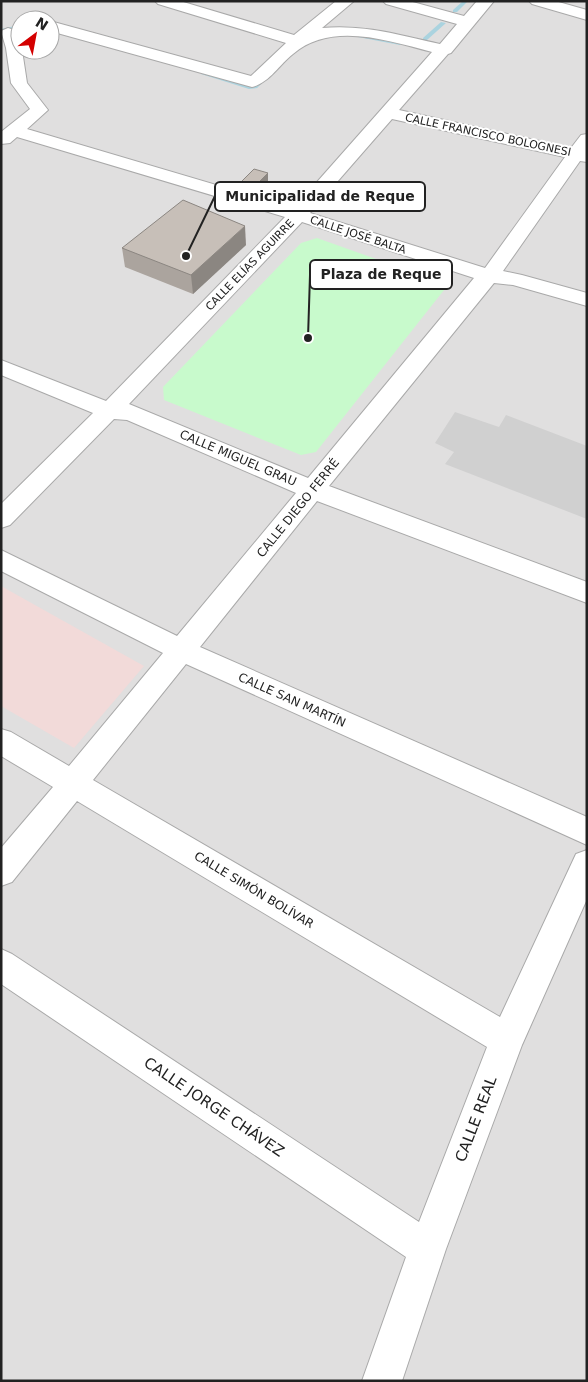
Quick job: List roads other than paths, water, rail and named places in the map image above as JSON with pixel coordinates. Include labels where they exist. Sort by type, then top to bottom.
[{"type":"street","points":[[175,3],[297,41],[346,1]]},
{"type":"street","points":[[391,1],[468,22]]},
{"type":"street","name":"CALLE ELÍAS AGUIRRE","points":[[1,518],[109,411],[298,215],[445,50],[486,1]]},
{"type":"street","points":[[537,1],[587,14]]},
{"type":"street","points":[[60,29],[252,82],[288,49],[306,38],[329,32],[341,31],[369,34],[445,50]]},
{"type":"street","points":[[8,33],[14,48],[19,83],[39,110],[8,136]]},
{"type":"street","name":"CALLE FRANCISCO BOLOGNESI","points":[[389,113],[583,150]]},
{"type":"street","name":"CALLE JOSÉ BALTA","points":[[8,136],[298,215],[489,276],[515,279],[587,300]]},
{"type":"street","name":"CALLE DIEGO FERRÉ","points":[[1,872],[480,284],[489,276],[583,150]]},
{"type":"street","name":"CALLE MIGUEL GRAU","points":[[1,367],[109,411],[130,412],[313,490],[587,593]]},
{"type":"street","name":"CALLE SAN MARTÍN","points":[[1,560],[181,650],[587,831]]},
{"type":"street","name":"CALLE SIMÓN BOLÍVAR","points":[[1,741],[507,1040]]},
{"type":"street","name":"CALLE REAL","points":[[382,1381],[427,1249],[507,1040],[587,864]]},
{"type":"street","name":"CALLE JORGE CHÁVEZ","points":[[1,964],[427,1249]]},
{"type":"waterway","points":[[455,11],[466,1]]},
{"type":"waterway","points":[[425,39],[443,23]]},
{"type":"waterway","points":[[1,31],[10,29]]},
{"type":"waterway","points":[[344,33],[400,43]]},
{"type":"waterway","points":[[203,73],[249,87],[255,87],[264,78]]},
{"type":"place","name":"Municipalidad de Reque","points":[[186,256]]},
{"type":"place","name":"Plaza de Reque","points":[[308,338]]}]
